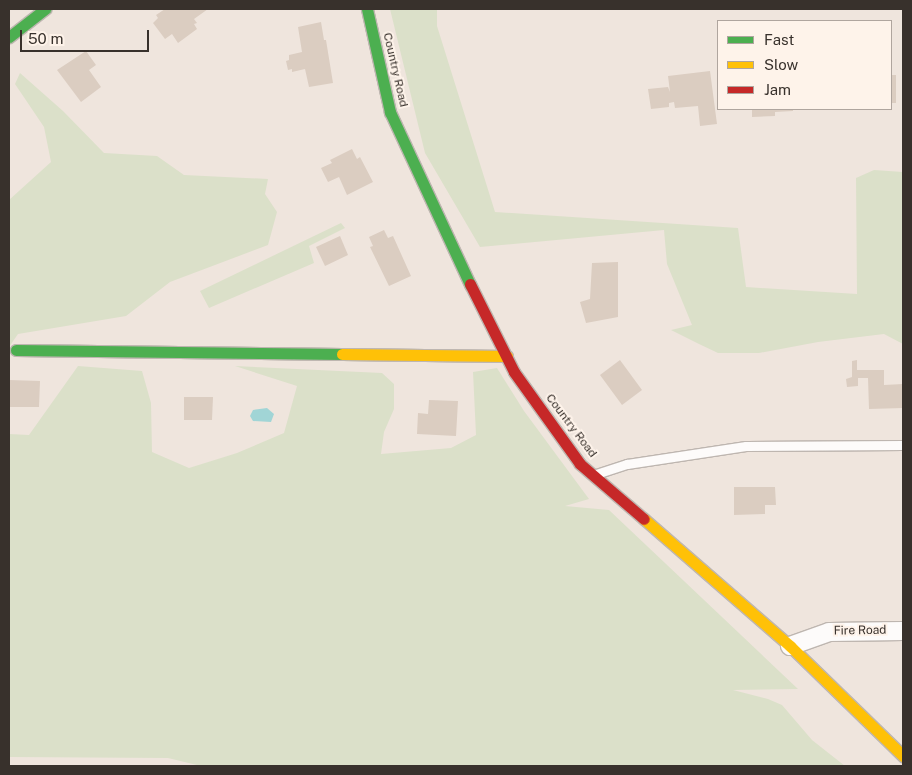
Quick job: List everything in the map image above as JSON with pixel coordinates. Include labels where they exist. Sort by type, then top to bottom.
[{"type":"street","points":[[9,37],[44,9]]},
{"type":"street","name":"Country Road","points":[[367,9],[390,112],[437,218],[514,372],[580,464],[790,646],[903,756]]},
{"type":"street","points":[[16,350],[507,356]]},
{"type":"street","name":"Fire Road","points":[[790,646],[829,632],[903,631]]},
{"type":"lane","points":[[593,475],[627,464],[746,446],[903,445]]},
{"type":"green space","points":[[390,9],[437,9],[437,26],[495,212],[738,228],[746,287],[857,294],[856,178],[874,170],[903,172],[903,344],[884,334],[818,342],[759,353],[718,353],[699,344],[671,330],[692,325],[667,264],[664,230],[480,247],[425,153]]},
{"type":"green space","points":[[20,73],[63,111],[104,153],[157,156],[184,175],[268,179],[265,194],[277,212],[268,245],[170,282],[126,316],[18,334],[9,347],[9,200],[51,162],[44,127],[15,84]]},
{"type":"green space","points":[[341,223],[345,228],[309,246],[314,263],[209,308],[200,291]]},
{"type":"green space","points":[[78,366],[142,371],[151,403],[152,452],[189,468],[237,453],[284,433],[297,386],[235,366],[382,373],[394,384],[394,409],[384,432],[381,454],[451,448],[476,435],[473,372],[497,368],[524,411],[589,499],[565,506],[609,510],[798,689],[733,690],[768,699],[782,705],[812,740],[845,766],[201,766],[168,758],[9,757],[9,434],[29,435]]},
{"type":"water","points":[[267,408],[274,414],[271,422],[253,421],[250,416],[253,410]]},
{"type":"building","points":[[165,9],[208,9],[194,19],[197,23],[194,24],[197,29],[178,43],[172,34],[165,39],[153,23],[158,18],[156,15]]},
{"type":"building","points":[[321,22],[333,83],[309,87],[305,69],[292,72],[292,69],[288,70],[286,61],[289,60],[289,55],[302,52],[298,27]]},
{"type":"building","points":[[86,51],[96,65],[89,70],[101,87],[81,102],[57,70]]},
{"type":"building","points":[[710,71],[717,124],[700,126],[698,106],[675,108],[674,102],[669,103],[669,107],[651,109],[648,89],[668,87],[670,92],[668,76]]},
{"type":"building","points":[[892,75],[896,75],[896,103],[892,103]]},
{"type":"building","points":[[752,110],[793,110],[775,112],[775,116],[752,117]]},
{"type":"building","points":[[352,149],[357,159],[360,157],[373,182],[347,195],[339,177],[328,182],[321,168],[332,163],[330,160]]},
{"type":"building","points":[[384,230],[388,238],[393,236],[411,276],[389,286],[370,247],[373,246],[369,237]]},
{"type":"building","points":[[340,236],[348,255],[325,266],[316,247]]},
{"type":"building","points":[[618,262],[618,317],[586,323],[580,302],[590,299],[592,263]]},
{"type":"building","points":[[620,360],[642,390],[622,405],[600,375]]},
{"type":"building","points":[[857,360],[857,370],[884,370],[884,385],[903,384],[903,408],[869,409],[868,378],[858,378],[858,386],[847,387],[846,379],[852,377],[852,361]]},
{"type":"building","points":[[9,380],[40,381],[39,407],[9,407]]},
{"type":"building","points":[[184,397],[213,397],[212,420],[184,420]]},
{"type":"building","points":[[429,400],[458,401],[456,436],[417,434],[418,413],[428,414]]},
{"type":"building","points":[[734,487],[775,487],[776,505],[765,505],[765,514],[734,515]]},
{"type":"traffic: fast","points":[[9,37],[45,9]]},
{"type":"traffic: fast","points":[[367,9],[390,112],[470,284]]},
{"type":"traffic: fast","points":[[16,350],[342,354]]},
{"type":"traffic: slow","points":[[342,354],[507,356]]},
{"type":"traffic: slow","points":[[644,519],[790,646],[903,756]]},
{"type":"traffic: jam","points":[[470,284],[514,372],[580,464],[644,519]]}]
